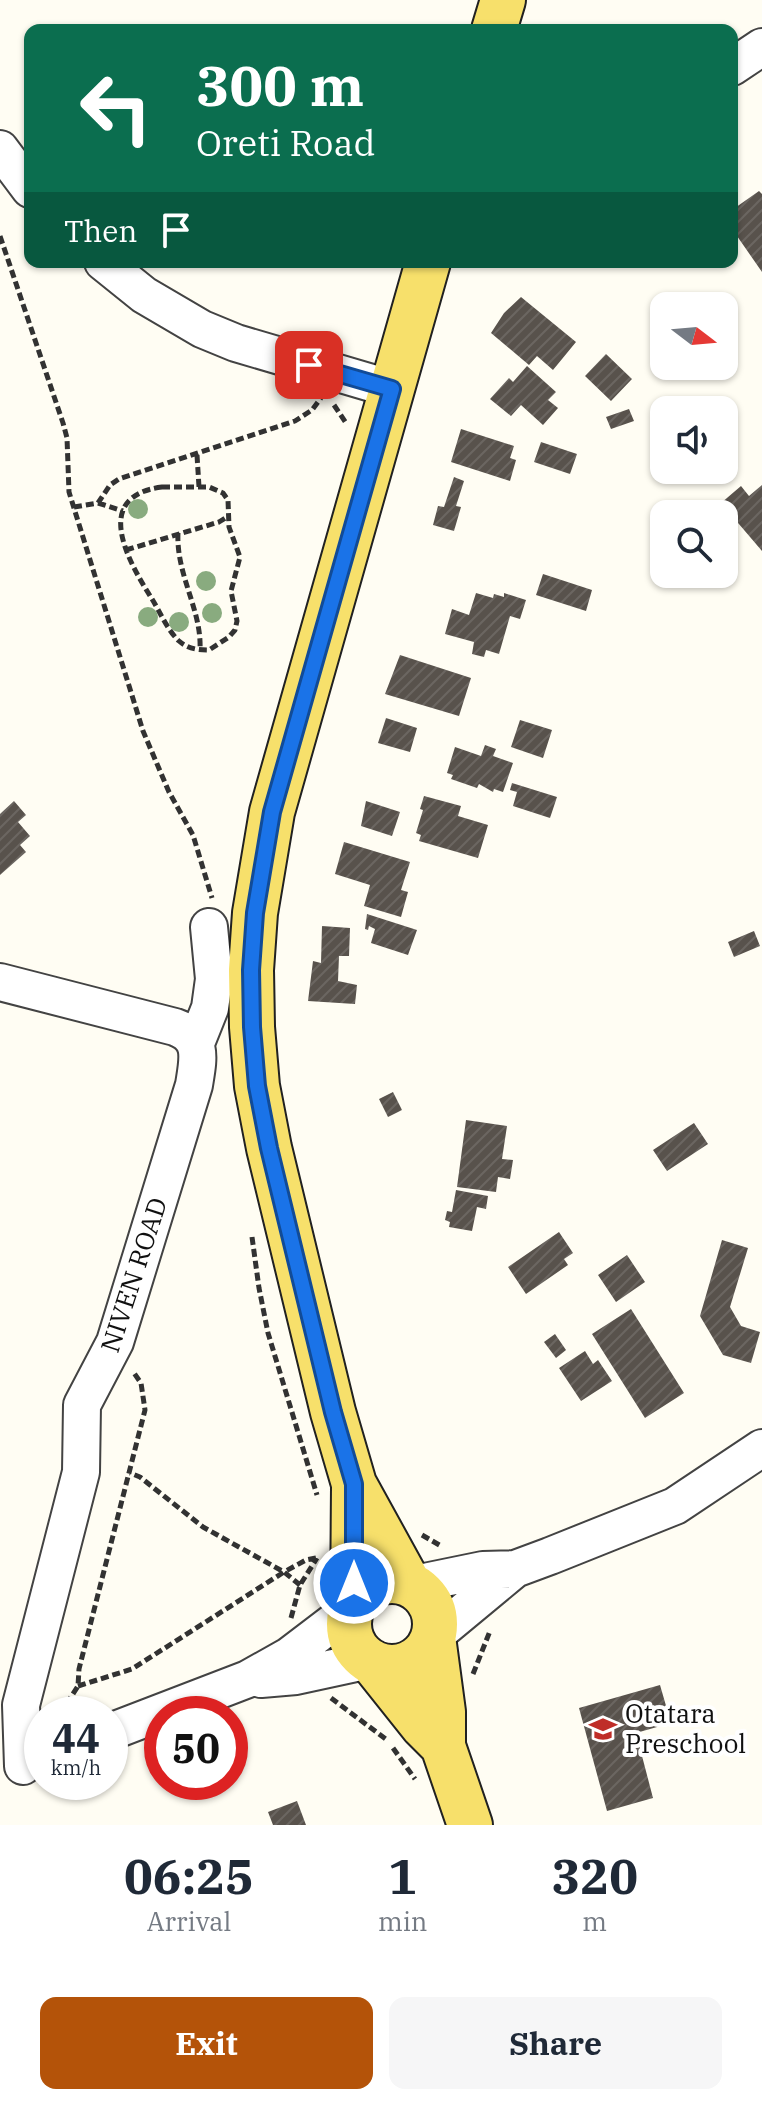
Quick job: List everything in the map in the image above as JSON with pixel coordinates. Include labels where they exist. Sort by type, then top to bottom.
[{"type":"main road","points":[[496,24],[503,0]]},
{"type":"main road","points":[[426,268],[272,812],[255,913],[251,970],[252,1027],[257,1086],[269,1148],[325,1382],[354,1484],[410,1584],[429,1601],[434,1612],[433,1637],[443,1712],[443,1746],[470,1825]]},
{"type":"main road","points":[[354,1484],[350,1632],[354,1643],[443,1746]]},
{"type":"main road","points":[[352,1607],[360,1595],[382,1581],[410,1584]]},
{"type":"main road","points":[[371,1661],[396,1667],[408,1664],[427,1648],[433,1637]]},
{"type":"street","points":[[738,63],[762,47]]},
{"type":"street","points":[[0,149],[24,181]]},
{"type":"street","points":[[110,268],[144,295],[202,329],[236,343],[392,389]]},
{"type":"street","name":"NIVEN ROAD","points":[[22,1766],[21,1705],[74,1507],[81,1472],[82,1405],[110,1352],[194,1085],[198,1053],[186,1035],[210,1008],[214,979],[212,917]]},
{"type":"street","points":[[0,982],[186,1035]]},
{"type":"street","points":[[433,1637],[515,1569],[675,1506],[762,1448]]},
{"type":"street","points":[[410,1584],[483,1570],[515,1569]]},
{"type":"street","points":[[128,1725],[248,1679],[298,1651],[352,1607]]},
{"type":"street","points":[[248,1679],[296,1676],[371,1661]]},
{"type":"path","points":[[0,236],[63,423],[67,438],[67,480],[74,507],[143,731],[169,792],[193,835],[212,917]]},
{"type":"path","points":[[98,503],[110,485],[119,479],[295,421],[312,410],[321,398]]},
{"type":"path","points":[[197,455],[199,487]]},
{"type":"path","points":[[209,487],[223,493],[228,500],[227,517],[240,557],[231,591],[236,610],[235,630],[220,645],[200,650],[187,646],[174,636],[136,575],[121,537],[123,511],[135,494],[148,489],[209,487]]},
{"type":"path","points":[[74,507],[98,503],[123,511]]},
{"type":"path","points":[[126,550],[227,517]]},
{"type":"path","points":[[178,533],[178,562],[201,635],[200,650]]},
{"type":"path","points":[[72,1696],[78,1686],[79,1669],[145,1410],[141,1383],[124,1358],[110,1352]]},
{"type":"path","points":[[130,1473],[140,1477],[203,1527],[284,1572],[300,1585]]},
{"type":"path","points":[[290,1627],[300,1585],[325,1545]]},
{"type":"path","points":[[78,1686],[132,1669],[284,1572],[306,1560],[317,1558]]},
{"type":"path","points":[[466,1685],[480,1658],[491,1619]]},
{"type":"path","points":[[325,1694],[386,1740],[421,1788]]},
{"type":"building","points":[[759,191],[762,194],[762,272],[738,237],[738,206]]},
{"type":"building","points":[[521,297],[576,342],[553,370],[537,356],[529,365],[491,333],[504,313]]},
{"type":"building","points":[[606,354],[632,379],[611,401],[585,376]]},
{"type":"building","points":[[527,366],[556,392],[548,400],[558,408],[543,425],[521,405],[511,416],[490,399],[509,378],[513,382]]},
{"type":"building","points":[[629,409],[634,421],[611,429],[606,417]]},
{"type":"building","points":[[461,429],[514,446],[510,458],[516,460],[510,481],[451,462]]},
{"type":"building","points":[[541,442],[577,454],[570,474],[534,462]]},
{"type":"building","points":[[454,477],[464,481],[456,506],[461,507],[454,531],[433,525],[438,506],[444,507]]},
{"type":"building","points":[[762,485],[762,551],[738,523],[738,500],[725,500],[741,486],[749,496]]},
{"type":"building","points":[[543,574],[592,590],[586,611],[536,595]]},
{"type":"building","points":[[476,593],[493,598],[494,594],[504,597],[504,593],[526,600],[520,619],[510,616],[499,654],[486,650],[484,657],[472,654],[474,642],[445,634],[452,609],[469,615]]},
{"type":"building","points":[[400,655],[471,678],[459,716],[385,694]]},
{"type":"building","points":[[386,718],[417,728],[410,752],[378,743]]},
{"type":"building","points":[[520,720],[552,730],[543,758],[511,747]]},
{"type":"building","points":[[485,745],[496,749],[493,756],[513,763],[503,792],[494,789],[493,792],[479,784],[477,788],[451,779],[453,775],[447,773],[455,747],[481,756]]},
{"type":"building","points":[[512,783],[557,797],[550,818],[513,806],[517,792],[510,790]]},
{"type":"building","points":[[424,796],[461,806],[458,816],[488,825],[478,858],[419,841],[421,835],[416,833]]},
{"type":"building","points":[[14,801],[26,815],[18,822],[30,836],[20,845],[26,852],[0,875],[0,814]]},
{"type":"building","points":[[366,801],[400,812],[392,836],[361,826]]},
{"type":"building","points":[[344,842],[410,862],[401,890],[408,892],[401,917],[364,906],[370,885],[335,874]]},
{"type":"building","points":[[367,914],[417,930],[408,955],[371,943],[375,929],[369,926],[368,930],[365,929]]},
{"type":"building","points":[[322,926],[350,928],[349,956],[339,956],[338,981],[357,985],[355,1004],[308,1001],[313,961],[321,963]]},
{"type":"building","points":[[754,931],[760,946],[734,957],[728,942]]},
{"type":"building","points":[[393,1092],[402,1110],[388,1117],[379,1099]]},
{"type":"building","points":[[466,1120],[507,1126],[502,1159],[513,1160],[510,1179],[498,1177],[496,1192],[457,1187]]},
{"type":"building","points":[[694,1123],[708,1144],[667,1171],[653,1150]]},
{"type":"building","points":[[456,1190],[488,1196],[486,1209],[477,1207],[472,1231],[449,1227],[450,1222],[445,1220],[447,1211],[452,1212]]},
{"type":"building","points":[[559,1232],[573,1253],[564,1259],[568,1265],[526,1294],[508,1267]]},
{"type":"building","points":[[722,1240],[748,1248],[730,1307],[741,1326],[760,1332],[751,1363],[723,1355],[700,1316]]},
{"type":"building","points":[[627,1255],[645,1282],[616,1302],[598,1275]]},
{"type":"building","points":[[631,1309],[684,1393],[645,1418],[592,1334]]},
{"type":"building","points":[[555,1334],[566,1350],[556,1358],[544,1342]]},
{"type":"building","points":[[585,1351],[593,1364],[598,1360],[612,1381],[581,1401],[559,1368]]},
{"type":"building","points":[[660,1685],[671,1723],[636,1733],[653,1798],[607,1811],[579,1708]]},
{"type":"building","points":[[297,1801],[306,1825],[273,1825],[268,1812]]},
{"type":"place","name":"Otatara Preschool","points":[[603,1729]]},
{"type":"route","points":[[309,365],[392,389],[272,812],[255,913],[251,970],[257,1086],[269,1148],[291,1247],[354,1484],[354,1583]]}]
